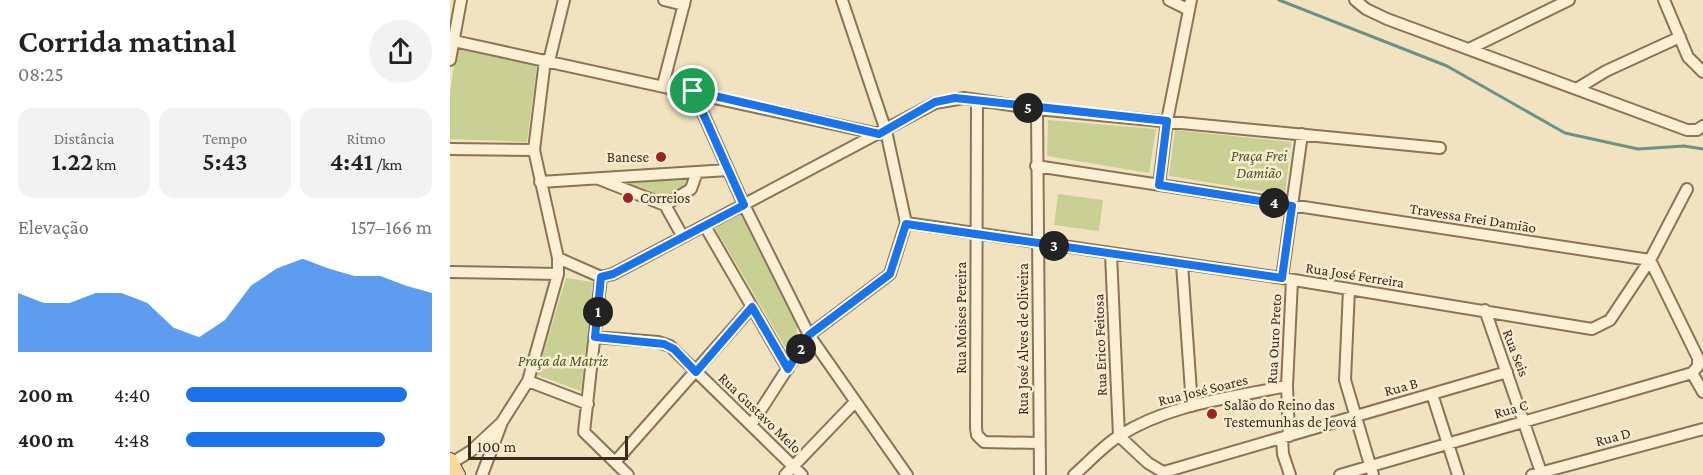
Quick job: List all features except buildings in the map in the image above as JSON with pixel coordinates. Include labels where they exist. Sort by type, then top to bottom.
[{"type":"street","points":[[482,475],[502,422],[528,381],[558,274],[558,258],[534,150],[547,60],[564,0]]},
{"type":"street","points":[[663,85],[684,2],[664,0]]},
{"type":"street","points":[[751,424],[809,335],[890,274],[906,224],[883,132],[842,0]]},
{"type":"street","points":[[1159,185],[1167,121],[1190,5],[1169,0]]},
{"type":"street","points":[[1355,0],[1366,9],[1387,19],[1471,48],[1687,130],[1697,130],[1703,126]]},
{"type":"street","points":[[1471,48],[1569,0]]},
{"type":"street","points":[[1664,0],[1688,57],[1703,72]]},
{"type":"street","points":[[450,60],[454,41],[456,6]]},
{"type":"street","points":[[1578,88],[1606,71],[1680,37]]},
{"type":"street","points":[[454,41],[883,132]]},
{"type":"street","points":[[693,91],[744,205],[809,335],[907,475]]},
{"type":"street","points":[[558,258],[601,277],[613,274],[883,132],[935,102],[955,98],[1037,109],[1440,148]]},
{"type":"street","name":"Rua Moises Pereira","points":[[977,100],[977,435],[984,442],[1038,443]]},
{"type":"street","points":[[1037,109],[1036,166],[1292,206]]},
{"type":"street","points":[[1287,279],[1292,206],[1302,134]]},
{"type":"street","points":[[450,149],[534,150]]},
{"type":"street","name":"Rua José Alves de Oliveira","points":[[1036,166],[1040,475]]},
{"type":"street","points":[[540,182],[728,170]]},
{"type":"street","points":[[665,205],[691,189],[697,172]]},
{"type":"street","points":[[596,177],[665,205],[683,237]]},
{"type":"street","name":"Rua José Ferreira","points":[[906,224],[1287,279],[1485,310],[1584,329],[1598,328],[1610,320],[1650,260],[1687,189]]},
{"type":"street","name":"Travessa Frei Damião","points":[[1292,206],[1650,260]]},
{"type":"street","points":[[705,226],[788,369]]},
{"type":"street","name":"Rua Erico Feitosa","points":[[1111,254],[1119,436]]},
{"type":"street","points":[[1650,260],[1698,358],[1698,366],[1692,373],[1703,392]]},
{"type":"street","points":[[1182,264],[1192,406]]},
{"type":"street","points":[[450,272],[558,274]]},
{"type":"street","points":[[601,277],[584,432],[628,475]]},
{"type":"street","name":"Rua Ouro Preto","points":[[1287,279],[1287,386],[1283,454],[1290,475]]},
{"type":"street","points":[[1349,289],[1345,370],[1353,416],[1372,471]]},
{"type":"street","points":[[615,462],[752,307]]},
{"type":"street","name":"Rua Seis","points":[[1485,310],[1524,421],[1538,474]]},
{"type":"street","name":"Rua Gustavo Melo","points":[[595,337],[664,344],[674,349],[802,475]]},
{"type":"street","name":"Rua B","points":[[1166,473],[1507,372]]},
{"type":"street","name":"Rua C","points":[[1340,475],[1372,471],[1448,444],[1692,373]]},
{"type":"street","points":[[528,381],[588,404]]},
{"type":"street","name":"Rua José Soares","points":[[1074,475],[1119,436],[1156,417],[1192,406],[1287,386]]},
{"type":"street","points":[[1432,394],[1458,475]]},
{"type":"street","points":[[784,475],[855,402]]},
{"type":"street","points":[[452,466],[471,452],[502,422]]},
{"type":"street","name":"Rua D","points":[[1538,474],[1703,429]]},
{"type":"street","points":[[1119,436],[1148,463],[1166,473]]},
{"type":"green space","points":[[457,48],[537,64],[527,142],[450,139],[450,92]]},
{"type":"green space","points":[[1048,120],[1156,129],[1149,173],[1047,156]]},
{"type":"green space","name":"Praça Frei Damião","points":[[1175,130],[1291,142],[1285,195],[1169,176]]},
{"type":"green space","points":[[688,178],[684,188],[678,193],[669,195],[648,193],[620,182]]},
{"type":"green space","points":[[1058,194],[1103,200],[1099,231],[1054,225]]},
{"type":"green space","points":[[740,213],[797,326],[797,336],[785,347],[715,228]]},
{"type":"green space","name":"Praça da Matriz","points":[[566,278],[593,282],[581,391],[537,375]]},
{"type":"waterway","points":[[1279,0],[1447,66],[1565,133],[1638,149],[1684,146],[1703,149]]},
{"type":"place","name":"Banese","points":[[661,157]]},
{"type":"place","name":"Correios","points":[[628,198]]},
{"type":"place","name":"Salão do Reino das Testemunhas de Jeová","points":[[1212,414]]},
{"type":"route","points":[[693,91],[879,134],[935,102],[955,98],[1037,109],[1167,121],[1159,185],[1292,206],[1282,278],[906,224],[890,274],[884,281],[809,335],[788,369],[752,307],[696,372],[670,346],[658,342],[595,337],[601,277],[613,274],[744,205],[693,91]]}]
